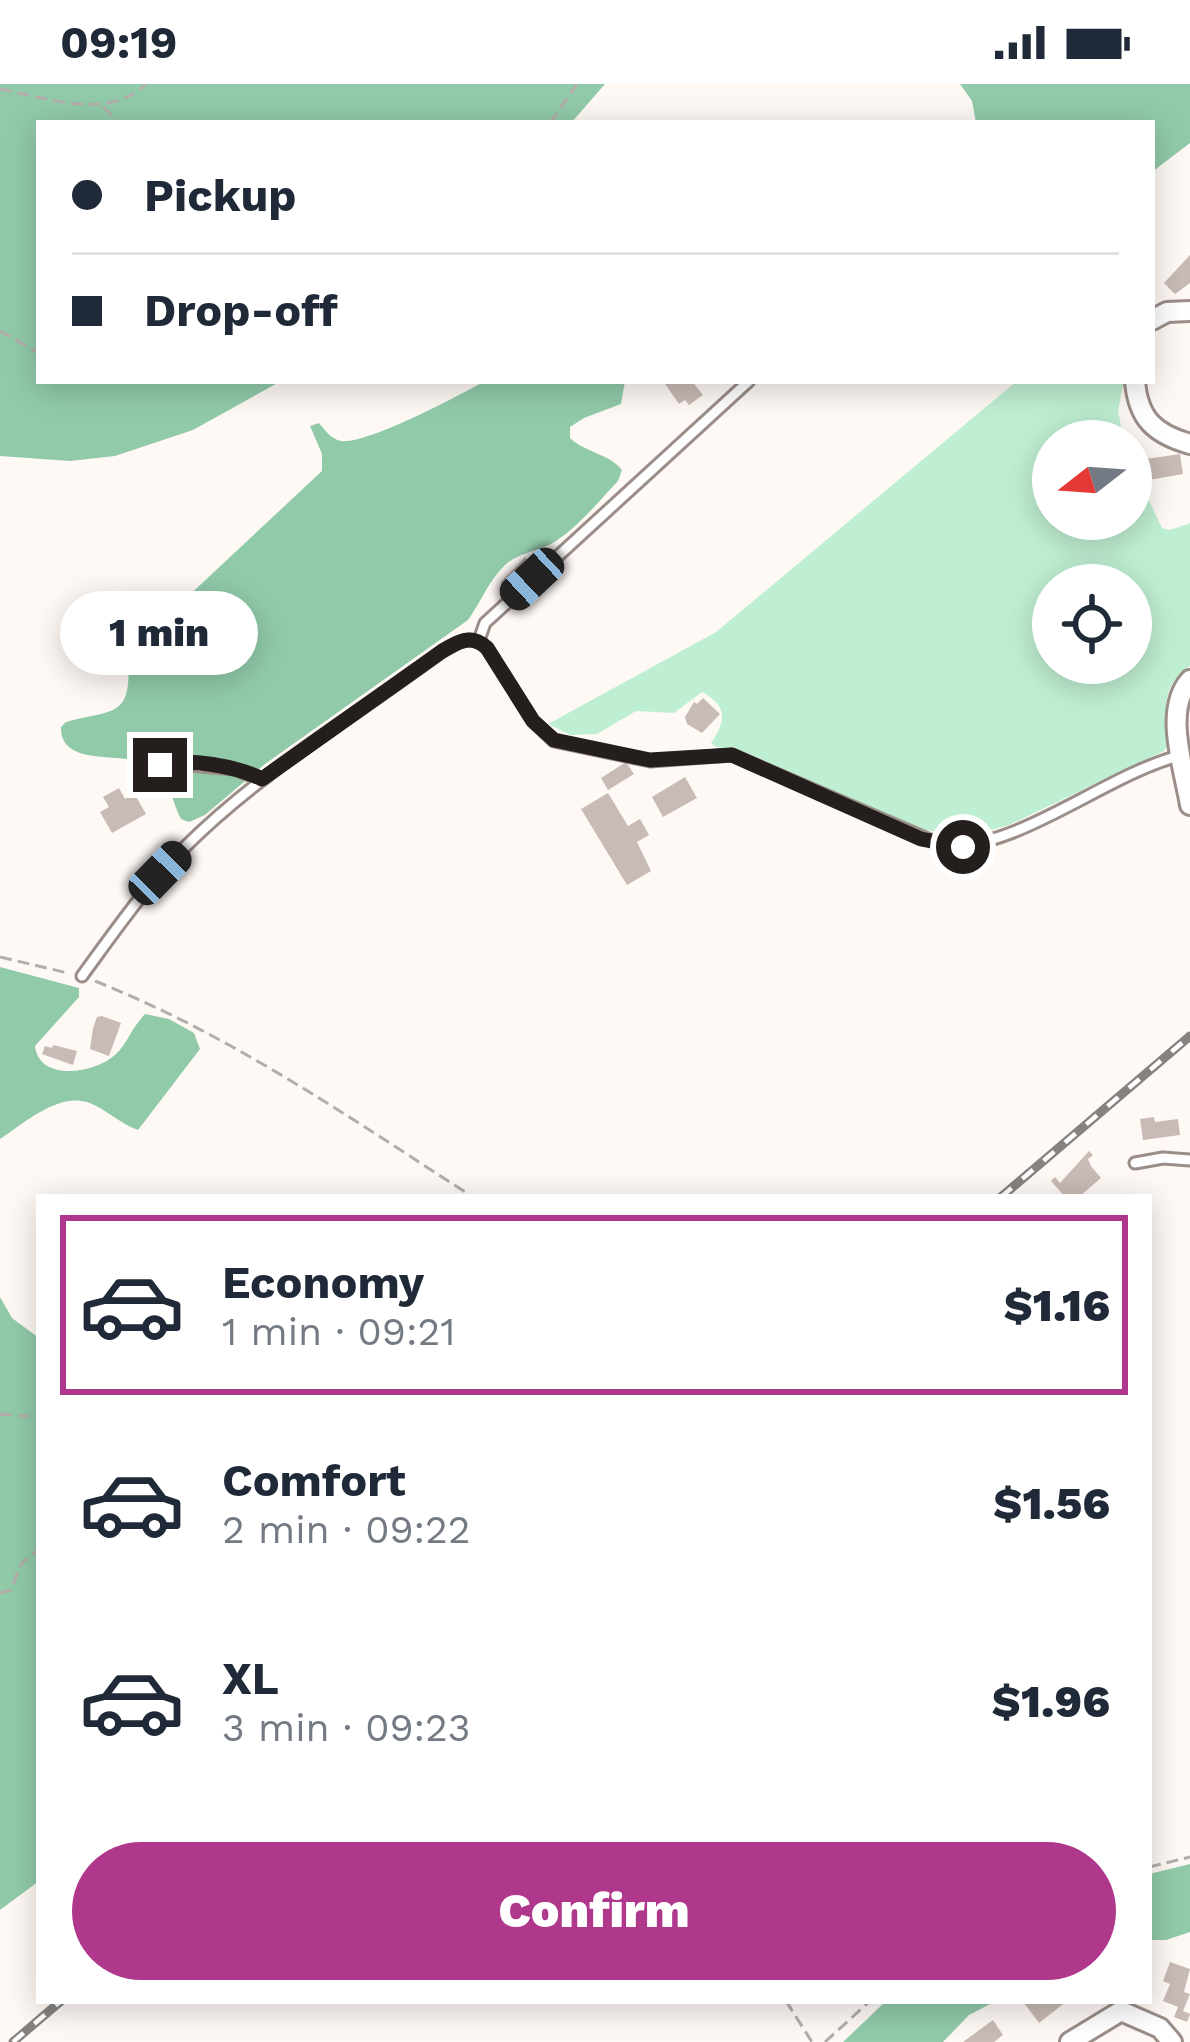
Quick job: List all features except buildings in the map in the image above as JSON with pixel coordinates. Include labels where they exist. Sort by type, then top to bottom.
[{"type":"street","points":[[1155,318],[1190,310]]},
{"type":"street","points":[[1136,384],[1144,419],[1166,436],[1190,444]]},
{"type":"street","points":[[1190,680],[1178,695],[1177,718],[1190,805]]},
{"type":"street","points":[[1070,2042],[1121,2011],[1160,2028],[1172,2042]]},
{"type":"lane","points":[[479,640],[485,623],[745,384]]},
{"type":"lane","points":[[479,640],[533,721],[554,740],[650,760],[732,755],[944,846],[963,847],[994,839],[1134,772],[1182,755]]},
{"type":"lane","points":[[82,976],[160,873],[262,779],[441,652],[456,643],[479,640]]},
{"type":"lane","points":[[138,783],[168,763],[234,769],[262,779]]},
{"type":"lane","points":[[1135,1163],[1190,1160]]},
{"type":"path","points":[[0,89],[101,106],[130,99],[146,84]]},
{"type":"path","points":[[552,120],[577,84]]},
{"type":"path","points":[[101,106],[117,120]]},
{"type":"path","points":[[0,331],[36,350]]},
{"type":"path","points":[[0,957],[82,976],[163,1008],[232,1043],[468,1194]]},
{"type":"path","points":[[0,1414],[36,1417]]},
{"type":"path","points":[[0,1593],[11,1590],[21,1564],[36,1552]]},
{"type":"path","points":[[1152,1866],[1190,1856]]},
{"type":"path","points":[[788,2004],[812,2042]]},
{"type":"path","points":[[825,2042],[867,2004]]},
{"type":"green space","points":[[0,84],[605,84],[574,120],[36,120],[36,384],[276,384],[193,430],[115,456],[70,461],[0,456]]},
{"type":"green space","points":[[960,84],[1190,84],[1190,143],[1155,170],[1155,120],[975,120],[972,101]]},
{"type":"green space","points":[[479,384],[624,384],[621,404],[570,427],[570,438],[622,470],[618,481],[564,535],[505,565],[468,620],[265,764],[205,815],[189,822],[181,819],[168,785],[145,762],[84,754],[64,741],[61,727],[66,722],[107,712],[123,702],[128,659],[153,629],[322,471],[322,454],[310,426],[319,423],[341,441],[413,418]]},
{"type":"green space","points":[[1013,384],[1123,384],[1120,420],[1032,420],[1032,540],[1152,540],[1152,507],[1162,528],[1190,523],[1190,666],[1169,691],[1170,743],[1164,751],[1009,825],[964,838],[904,825],[750,754],[714,746],[711,743],[722,714],[702,692],[674,713],[636,711],[597,734],[571,735],[548,724],[716,632]]},
{"type":"green space","points":[[0,967],[79,988],[79,997],[35,1046],[39,1058],[57,1070],[82,1070],[107,1061],[145,1014],[169,1019],[194,1033],[200,1049],[138,1130],[76,1100],[41,1111],[0,1139]]},
{"type":"green space","points":[[0,1297],[12,1318],[36,1336],[36,1883],[0,1910]]},
{"type":"green space","points":[[1190,1864],[1190,1932],[1152,1940],[1152,1873]]},
{"type":"green space","points":[[883,2004],[990,2004],[969,2015],[943,2042],[843,2042]]},
{"type":"railway","points":[[1005,1194],[1190,1036]]},
{"type":"railway","points":[[13,2042],[57,2004]]},
{"type":"route","points":[[160,765],[234,769],[262,779],[441,652],[468,639],[479,640],[533,721],[554,740],[650,760],[732,755],[921,839],[963,847]]}]
